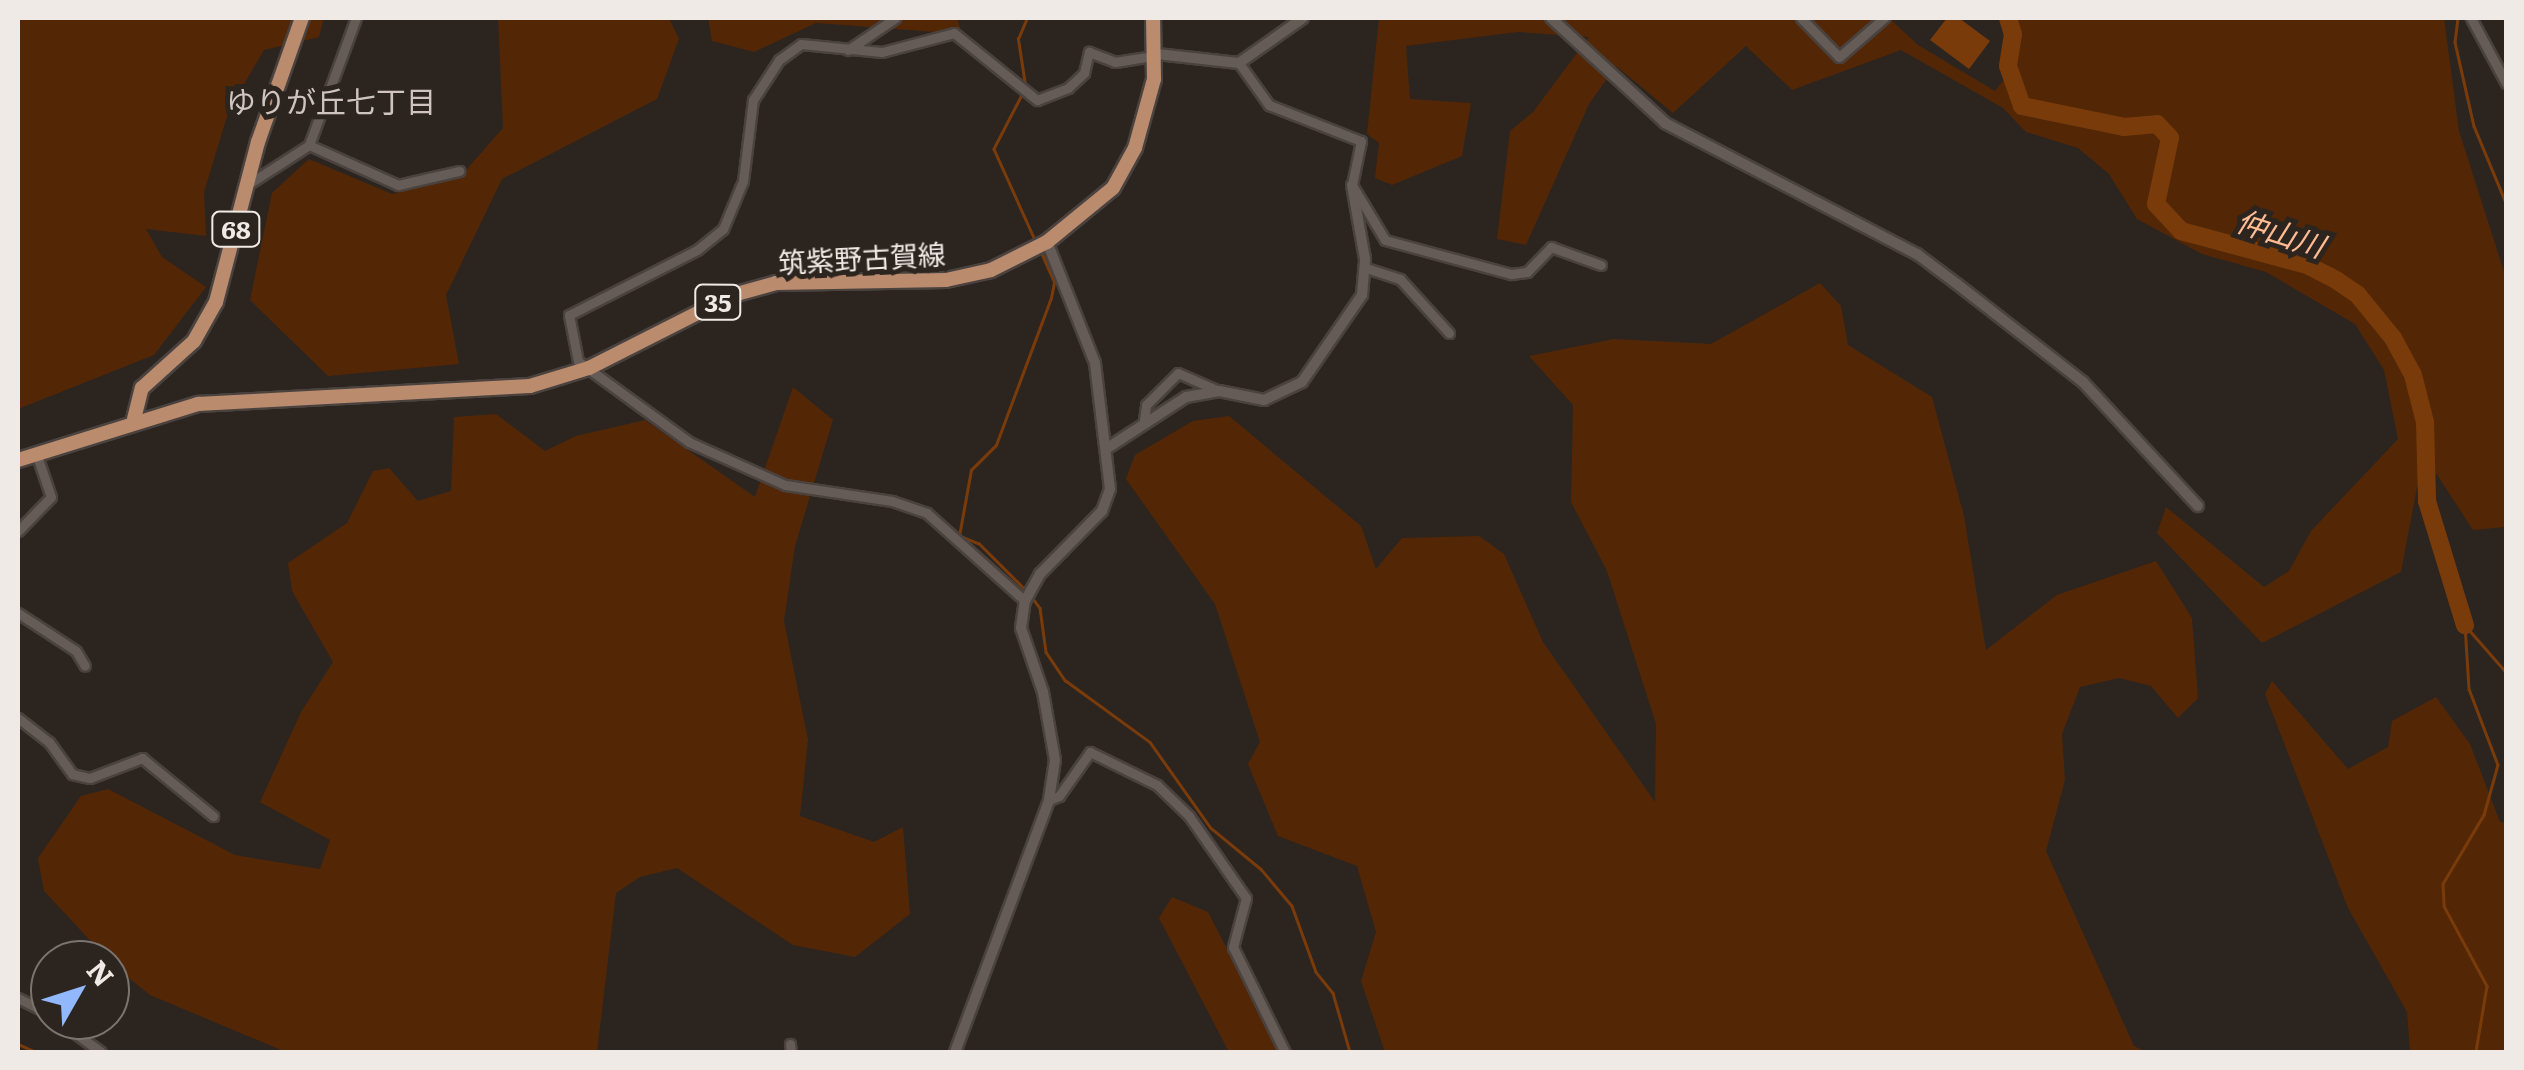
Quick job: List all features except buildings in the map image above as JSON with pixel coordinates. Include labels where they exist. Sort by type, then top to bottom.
[{"type":"main road","name":"68","points":[[134,418],[142,388],[205,324],[302,18]]},
{"type":"main road","name":"筑紫野古賀線","points":[[18,460],[134,418],[261,398],[481,394],[590,368],[733,295],[762,287],[823,280],[946,280],[991,270],[1048,242],[1096,209],[1113,188],[1135,148],[1157,54],[1153,18]]},
{"type":"street","points":[[247,185],[309,145],[356,18]]},
{"type":"street","points":[[848,50],[895,18]]},
{"type":"street","points":[[1025,600],[927,513],[892,501],[785,486],[689,442],[578,361],[569,316],[697,250],[722,229],[744,181],[754,100],[779,60],[801,44],[882,52],[954,34],[1038,100],[1068,88],[1084,73],[1089,52],[1115,62],[1157,54],[1240,63],[1303,18]]},
{"type":"street","points":[[1551,18],[1665,123],[1917,254],[1957,284],[2083,382],[2198,506]]},
{"type":"street","points":[[1802,18],[1839,57],[1884,18]]},
{"type":"street","points":[[2471,18],[2506,83]]},
{"type":"street","points":[[1144,420],[1146,405],[1178,373],[1220,392],[1264,400],[1302,382],[1358,306],[1366,268],[1352,185],[1361,141],[1269,105],[1240,63]]},
{"type":"street","points":[[309,145],[398,185],[459,171]]},
{"type":"street","points":[[1352,185],[1374,224],[1398,246],[1511,274],[1527,272],[1550,247],[1601,265]]},
{"type":"street","points":[[954,1052],[1049,800],[1053,736],[1021,628],[1025,600],[1040,574],[1102,511],[1110,488],[1109,446],[1095,363],[1048,242]]},
{"type":"street","points":[[1366,268],[1400,279],[1449,333]]},
{"type":"street","points":[[1109,446],[1144,420],[1186,397],[1220,392]]},
{"type":"street","points":[[18,531],[51,497],[36,453]]},
{"type":"street","points":[[18,612],[76,651],[86,666]]},
{"type":"street","points":[[18,718],[49,742],[72,774],[90,778],[142,758],[213,816]]},
{"type":"street","points":[[1049,800],[1059,796],[1090,752],[1156,785],[1189,816],[1246,898],[1234,947],[1286,1052]]},
{"type":"shaded area","points":[[18,18],[324,18],[319,37],[264,50],[229,110],[204,192],[206,236],[146,229],[162,257],[206,287],[154,355],[18,409]]},
{"type":"shaded area","points":[[498,18],[669,18],[679,39],[657,99],[502,179],[446,295],[459,364],[328,376],[250,300],[272,193],[309,159],[392,194],[459,178],[503,128]]},
{"type":"shaded area","points":[[708,18],[957,18],[962,34],[816,23],[754,52],[712,41]]},
{"type":"shaded area","points":[[1379,18],[1889,18],[1918,45],[1995,91],[2011,71],[2016,18],[2444,18],[2459,131],[2506,278],[2506,527],[2473,530],[2436,473],[2417,487],[2401,572],[2262,643],[2157,533],[2166,507],[2264,587],[2289,571],[2311,531],[2398,439],[2384,370],[2355,324],[2266,272],[2202,254],[2137,219],[2109,174],[2078,148],[2026,132],[2003,108],[1901,50],[1792,90],[1746,46],[1673,113],[1616,66],[1589,104],[1526,245],[1497,239],[1510,131],[1533,112],[1589,37],[1518,32],[1406,46],[1410,99],[1471,103],[1462,156],[1392,185],[1375,178],[1379,143],[1367,134]]},
{"type":"shaded area","points":[[1947,18],[1959,18],[1990,41],[1969,69],[1930,40]]},
{"type":"shaded area","points":[[1820,283],[1841,306],[1848,345],[1932,397],[1964,516],[1986,650],[2057,595],[2156,561],[2192,618],[2198,698],[2178,718],[2151,686],[2119,678],[2080,687],[2062,734],[2065,780],[2046,851],[2134,1046],[2146,1052],[1385,1052],[1361,981],[1376,932],[1357,866],[1278,836],[1248,764],[1260,742],[1215,604],[1126,479],[1135,455],[1193,421],[1229,416],[1361,526],[1376,569],[1402,538],[1479,536],[1504,554],[1543,642],[1655,802],[1656,724],[1607,571],[1571,502],[1573,405],[1529,356],[1614,339],[1711,344]]},
{"type":"shaded area","points":[[793,387],[833,420],[795,546],[784,621],[808,740],[800,816],[874,842],[903,827],[910,914],[855,957],[793,945],[677,868],[640,877],[616,893],[597,1052],[286,1052],[150,995],[130,979],[130,940],[90,940],[44,891],[38,858],[81,796],[108,789],[235,855],[320,869],[330,840],[260,802],[301,712],[333,662],[292,591],[288,563],[347,523],[373,471],[389,468],[418,501],[451,491],[454,417],[496,414],[545,451],[576,436],[645,420],[755,497]]},
{"type":"shaded area","points":[[2272,681],[2348,769],[2388,747],[2392,721],[2436,697],[2470,744],[2500,822],[2506,823],[2506,1052],[2410,1052],[2407,1012],[2348,908],[2265,694]]},
{"type":"shaded area","points":[[1172,897],[1208,912],[1280,1052],[1229,1052],[1159,918]]},
{"type":"waterway","points":[[1025,85],[1018,39],[1027,18]]},
{"type":"waterway","name":"仲山川","points":[[2008,18],[2013,34],[2008,66],[2022,106],[2124,127],[2157,124],[2170,138],[2156,204],[2181,231],[2307,265],[2357,294],[2393,338],[2413,375],[2425,422],[2427,501],[2465,625]]},
{"type":"waterway","points":[[2458,18],[2455,42],[2474,126],[2506,203]]},
{"type":"waterway","points":[[1023,93],[994,149],[1036,242]]},
{"type":"waterway","points":[[1025,590],[979,544],[959,536],[971,470],[996,445],[1051,298],[1054,282],[1041,253]]},
{"type":"waterway","points":[[1031,596],[1040,608],[1046,652],[1065,680],[1150,742],[1211,828],[1261,869],[1292,906],[1316,972],[1333,993],[1350,1052]]},
{"type":"waterway","points":[[2465,625],[2469,689],[2498,765],[2484,815],[2443,884],[2444,906],[2487,986],[2476,1052]]},
{"type":"waterway","points":[[2465,625],[2506,672]]},
{"type":"waterway","points":[[18,1044],[36,1052]]},
{"type":"district","name":"ゆりが丘七丁目","points":[[331,100]]}]
